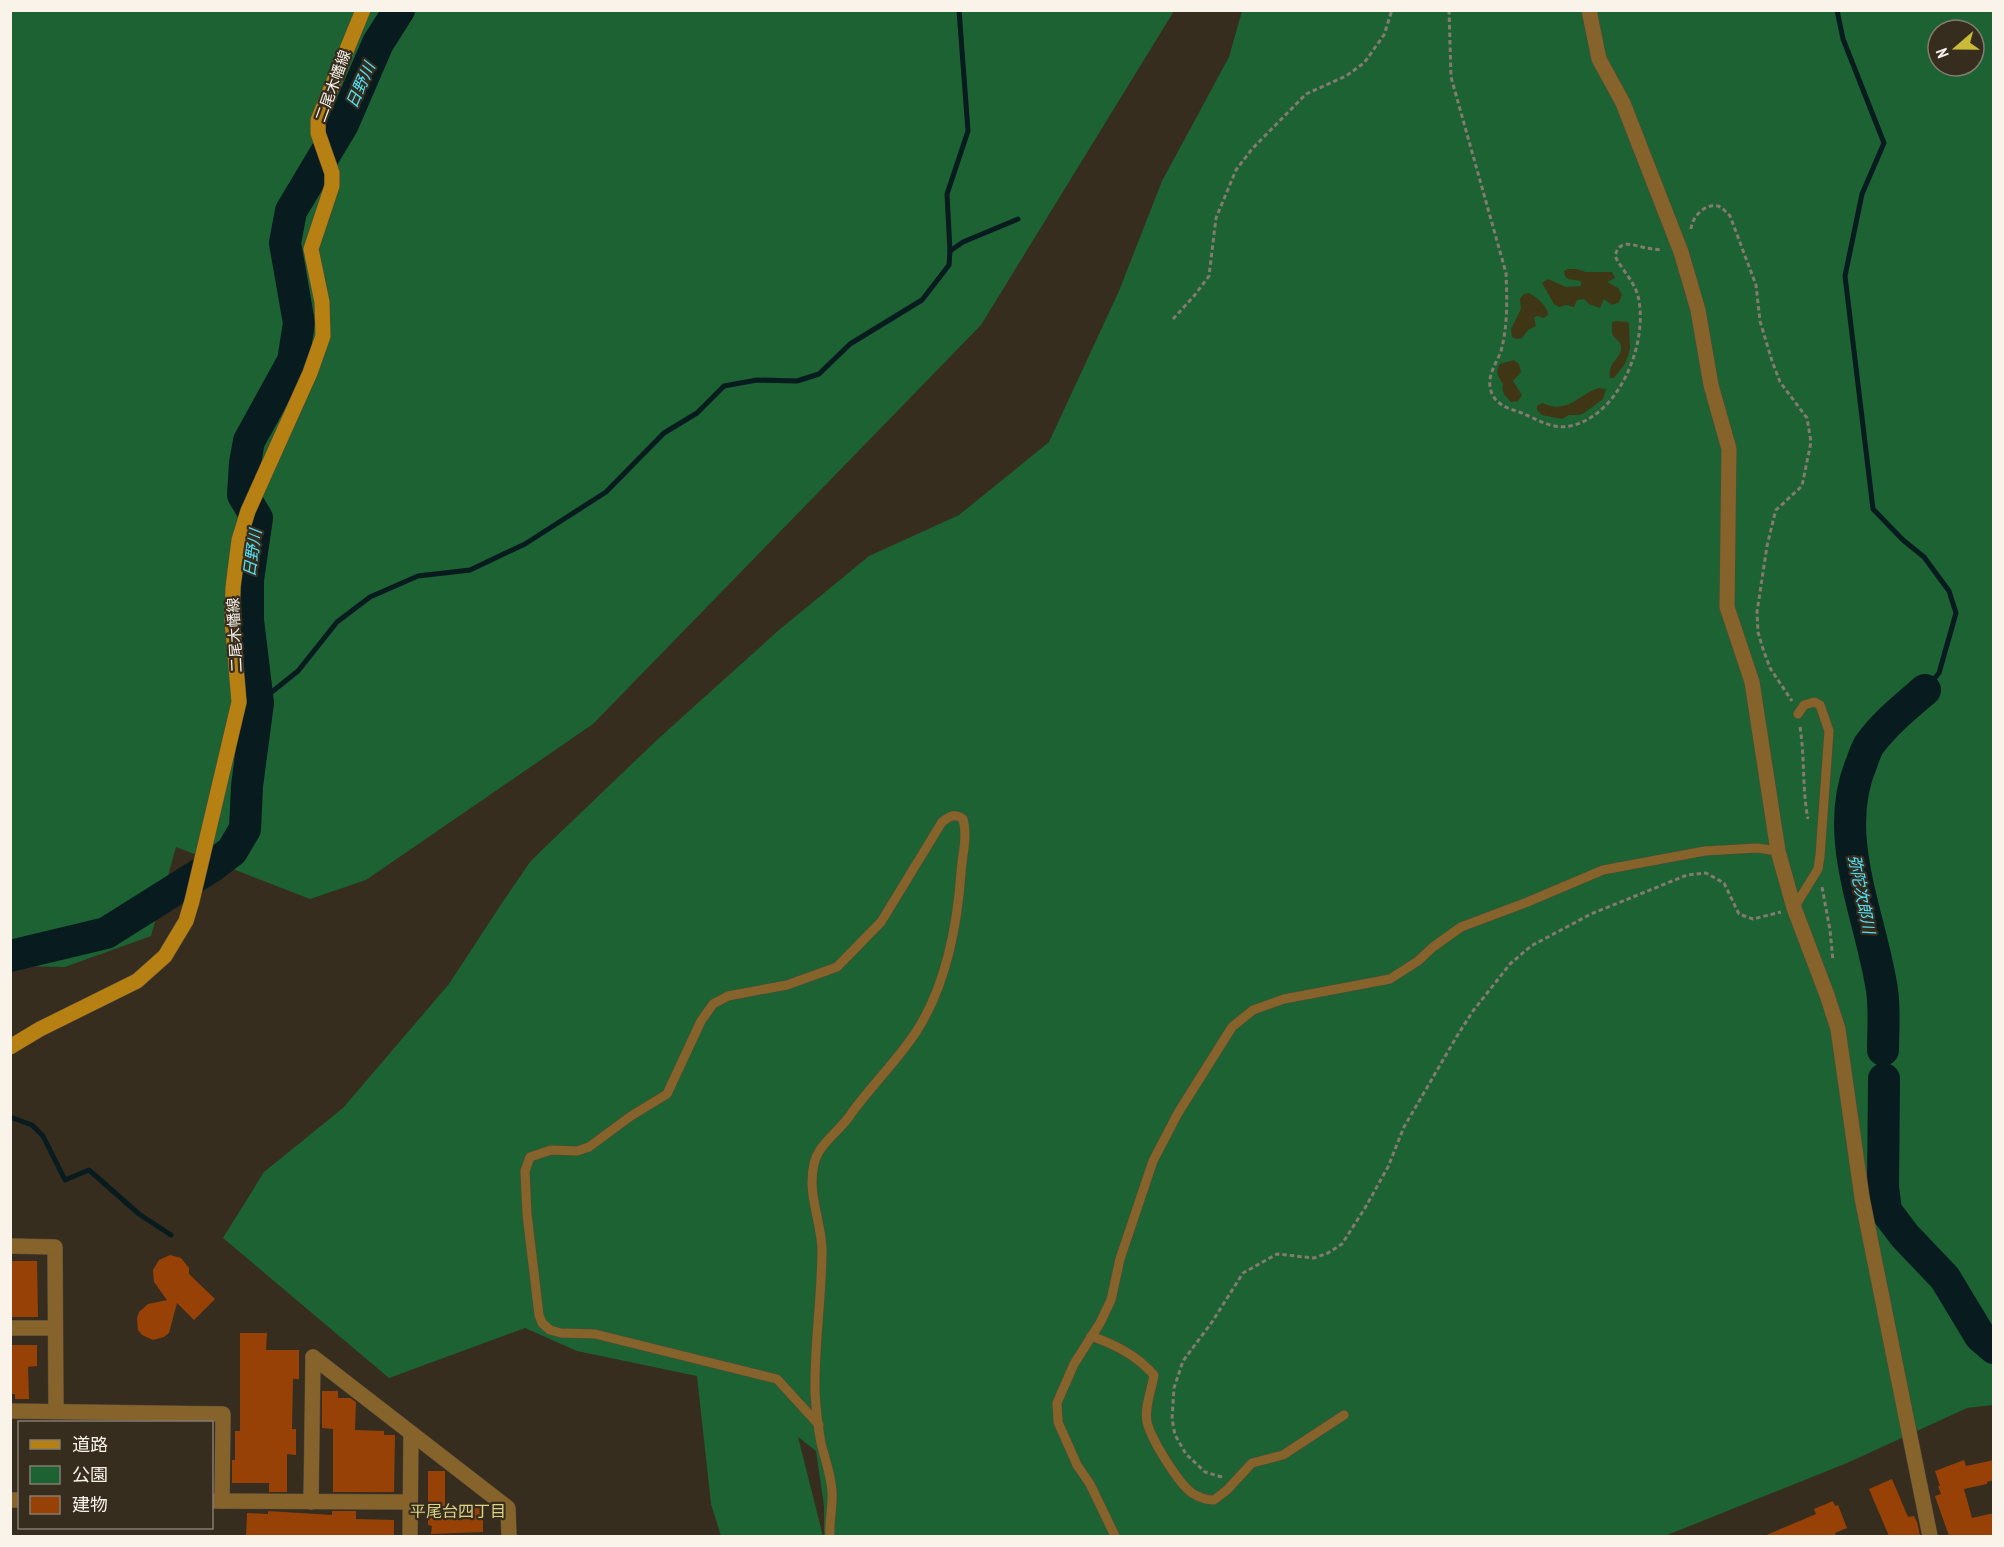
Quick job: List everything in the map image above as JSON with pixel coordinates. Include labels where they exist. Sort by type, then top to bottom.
[{"type":"main road","name":"二尾木幡線","points":[[10,1047],[49,1024],[137,981],[165,956],[186,921],[239,702],[232,620],[233,587],[239,540],[251,504],[310,373],[323,336],[322,302],[311,249],[332,186],[332,173],[318,133],[318,120],[363,10]]},
{"type":"street","points":[[1589,10],[1599,59],[1623,103],[1679,248],[1698,310],[1711,385],[1729,449],[1727,607],[1752,682],[1778,851],[1794,908],[1838,1029],[1862,1198],[1930,1536]]},
{"type":"street","points":[[10,1246],[55,1247],[56,1412]]},
{"type":"street","points":[[10,1328],[56,1328]]},
{"type":"street","points":[[312,1502],[314,1357],[508,1508],[509,1536]]},
{"type":"street","points":[[10,1411],[223,1414],[217,1501],[410,1502]]},
{"type":"street","points":[[410,1536],[411,1433]]},
{"type":"lane","points":[[1794,908],[1818,869],[1824,818],[1829,731],[1820,705],[1814,702],[1804,705],[1798,714]]},
{"type":"lane","points":[[819,1425],[777,1379],[595,1334],[561,1333],[550,1330],[542,1323],[532,1256],[525,1171],[530,1157],[551,1150],[577,1151],[590,1147],[631,1116],[668,1094],[700,1021],[713,1004],[728,996],[787,985],[837,967],[881,922],[942,822],[958,815],[963,819],[966,836],[959,896],[944,972],[925,1017],[914,1035],[814,1160],[812,1198],[819,1218],[822,1248],[815,1397],[832,1493],[830,1536]]},
{"type":"lane","points":[[1115,1536],[1090,1484],[1077,1465],[1058,1422],[1057,1403],[1074,1364],[1111,1300],[1120,1259],[1153,1161],[1178,1113],[1232,1027],[1253,1010],[1284,999],[1390,979],[1418,961],[1433,946],[1461,927],[1603,870],[1706,851],[1757,848],[1778,851]]},
{"type":"lane","points":[[1091,1336],[1124,1349],[1143,1363],[1154,1375],[1147,1409],[1147,1420],[1153,1438],[1190,1492],[1203,1500],[1214,1500],[1252,1463],[1283,1455],[1344,1415]]},
{"type":"path","points":[[1173,319],[1209,276],[1216,218],[1236,170],[1252,148],[1306,94],[1321,85],[1346,76],[1364,63],[1384,35],[1392,10]]},
{"type":"path","points":[[1449,10],[1451,77],[1506,273],[1508,306],[1505,332],[1500,353],[1492,367],[1489,384],[1492,395],[1501,405],[1552,425],[1568,427],[1585,421],[1601,411],[1620,386],[1634,360],[1639,338],[1638,295],[1615,256],[1617,249],[1623,244],[1631,243],[1653,249],[1679,248],[1689,243],[1695,215],[1706,208],[1716,206],[1723,208],[1730,216],[1756,285],[1760,321],[1780,382],[1807,418],[1811,442],[1802,486],[1776,510],[1767,546],[1757,612],[1758,632],[1770,668],[1798,714],[1805,774],[1804,799],[1810,828]]},
{"type":"path","points":[[1818,869],[1832,951],[1831,977],[1827,995]]},
{"type":"path","points":[[1235,1481],[1204,1472],[1186,1454],[1175,1435],[1172,1419],[1174,1388],[1183,1361],[1212,1322],[1243,1273],[1277,1254],[1314,1258],[1342,1244],[1388,1167],[1404,1127],[1462,1028],[1510,964],[1532,946],[1591,914],[1687,875],[1706,873],[1724,883],[1739,914],[1753,919],[1794,908]]},
{"type":"green space","points":[[11,11],[1174,11],[981,325],[593,724],[366,880],[310,899],[176,847],[151,936],[65,967],[11,966]]},
{"type":"green space","points":[[1242,11],[1993,11],[1993,1405],[1967,1408],[1847,1463],[1665,1536],[824,1536],[824,1506],[816,1451],[798,1437],[823,1536],[721,1536],[711,1504],[697,1376],[577,1351],[525,1328],[389,1378],[223,1238],[264,1172],[343,1108],[449,984],[530,862],[659,738],[779,630],[869,556],[959,515],[1049,442],[1119,291],[1162,181],[1229,57]]},
{"type":"sand","points":[[1568,269],[1612,272],[1615,278],[1607,282],[1618,288],[1622,295],[1619,302],[1612,305],[1604,299],[1600,308],[1589,304],[1584,299],[1577,300],[1574,307],[1566,305],[1559,307],[1554,304],[1542,283],[1548,279],[1566,287],[1581,286],[1581,281],[1568,279],[1565,276],[1564,271]]},
{"type":"sand","points":[[1529,293],[1544,305],[1548,315],[1543,318],[1534,317],[1536,326],[1528,330],[1522,338],[1517,339],[1512,337],[1511,329],[1521,309],[1520,299],[1524,294]]},
{"type":"sand","points":[[1612,322],[1629,324],[1630,348],[1624,365],[1614,378],[1610,378],[1610,368],[1621,350],[1612,332]]},
{"type":"sand","points":[[1514,360],[1519,364],[1521,372],[1513,381],[1522,395],[1518,401],[1511,402],[1504,394],[1503,384],[1497,372],[1500,364]]},
{"type":"sand","points":[[1599,388],[1606,389],[1603,399],[1579,415],[1569,415],[1562,419],[1542,415],[1537,410],[1537,406],[1542,403],[1559,407],[1566,405]]},
{"type":"building","points":[[170,1255],[181,1258],[189,1268],[189,1274],[215,1299],[194,1320],[177,1303],[169,1333],[153,1340],[142,1335],[138,1330],[137,1318],[139,1312],[148,1304],[167,1300],[154,1282],[153,1270],[159,1260]]},
{"type":"building","points":[[10,1261],[37,1261],[38,1317],[11,1317]]},
{"type":"building","points":[[240,1333],[267,1333],[266,1350],[299,1350],[299,1379],[293,1379],[292,1429],[296,1429],[296,1455],[287,1454],[287,1492],[269,1492],[269,1483],[232,1483],[235,1431],[240,1431]]},
{"type":"building","points":[[10,1345],[37,1345],[37,1366],[28,1367],[29,1399],[15,1399],[15,1394],[10,1394]]},
{"type":"building","points":[[322,1391],[338,1391],[338,1398],[350,1398],[356,1402],[355,1430],[384,1431],[384,1435],[395,1435],[394,1492],[333,1492],[333,1429],[322,1428]]},
{"type":"building","points":[[1964,1460],[1966,1466],[1994,1460],[1994,1480],[1987,1484],[1964,1489],[1972,1518],[1994,1513],[1994,1536],[1949,1536],[1935,1496],[1941,1494],[1935,1471]]},
{"type":"building","points":[[428,1471],[445,1471],[445,1505],[483,1508],[483,1532],[431,1534],[432,1526],[428,1525]]},
{"type":"building","points":[[1892,1479],[1908,1517],[1914,1516],[1917,1522],[1920,1536],[1889,1536],[1869,1489]]},
{"type":"building","points":[[1833,1501],[1835,1506],[1838,1505],[1847,1528],[1835,1533],[1836,1536],[1764,1536],[1816,1514],[1814,1509]]},
{"type":"building","points":[[268,1511],[332,1515],[332,1511],[356,1511],[356,1519],[394,1520],[394,1536],[246,1536],[247,1513],[268,1514]]},
{"type":"waterway","name":"日野川","points":[[10,956],[106,933],[211,867],[232,851],[245,829],[247,786],[258,703],[248,620],[248,580],[257,518],[243,495],[245,463],[249,441],[293,361],[299,323],[285,243],[291,211],[343,124],[378,43],[399,10]]},
{"type":"waterway","points":[[258,703],[298,671],[337,622],[370,597],[418,576],[470,570],[525,544],[606,492],[664,433],[697,413],[724,386],[757,380],[797,381],[819,374],[850,344],[922,300],[949,265],[947,194],[968,131],[959,10]]},
{"type":"waterway","points":[[1837,10],[1843,39],[1884,143],[1862,194],[1845,276],[1873,509],[1903,540],[1924,557],[1949,591],[1956,613],[1939,673],[1925,690]]},
{"type":"waterway","points":[[950,251],[963,242],[1018,219]]},
{"type":"waterway","name":"弥陀次郎川","points":[[1883,1050],[1882,990],[1851,847],[1850,818],[1853,790],[1869,745],[1902,709],[1925,690]]},
{"type":"waterway","name":"弥陀次郎川","points":[[1884,1079],[1883,1187],[1886,1211],[1905,1236],[1945,1278],[1980,1336],[1994,1348]]},
{"type":"waterway","points":[[10,1117],[32,1125],[43,1136],[65,1180],[89,1170],[139,1214],[171,1235]]},
{"type":"district","name":"平尾台四丁目","points":[[458,1511]]}]
